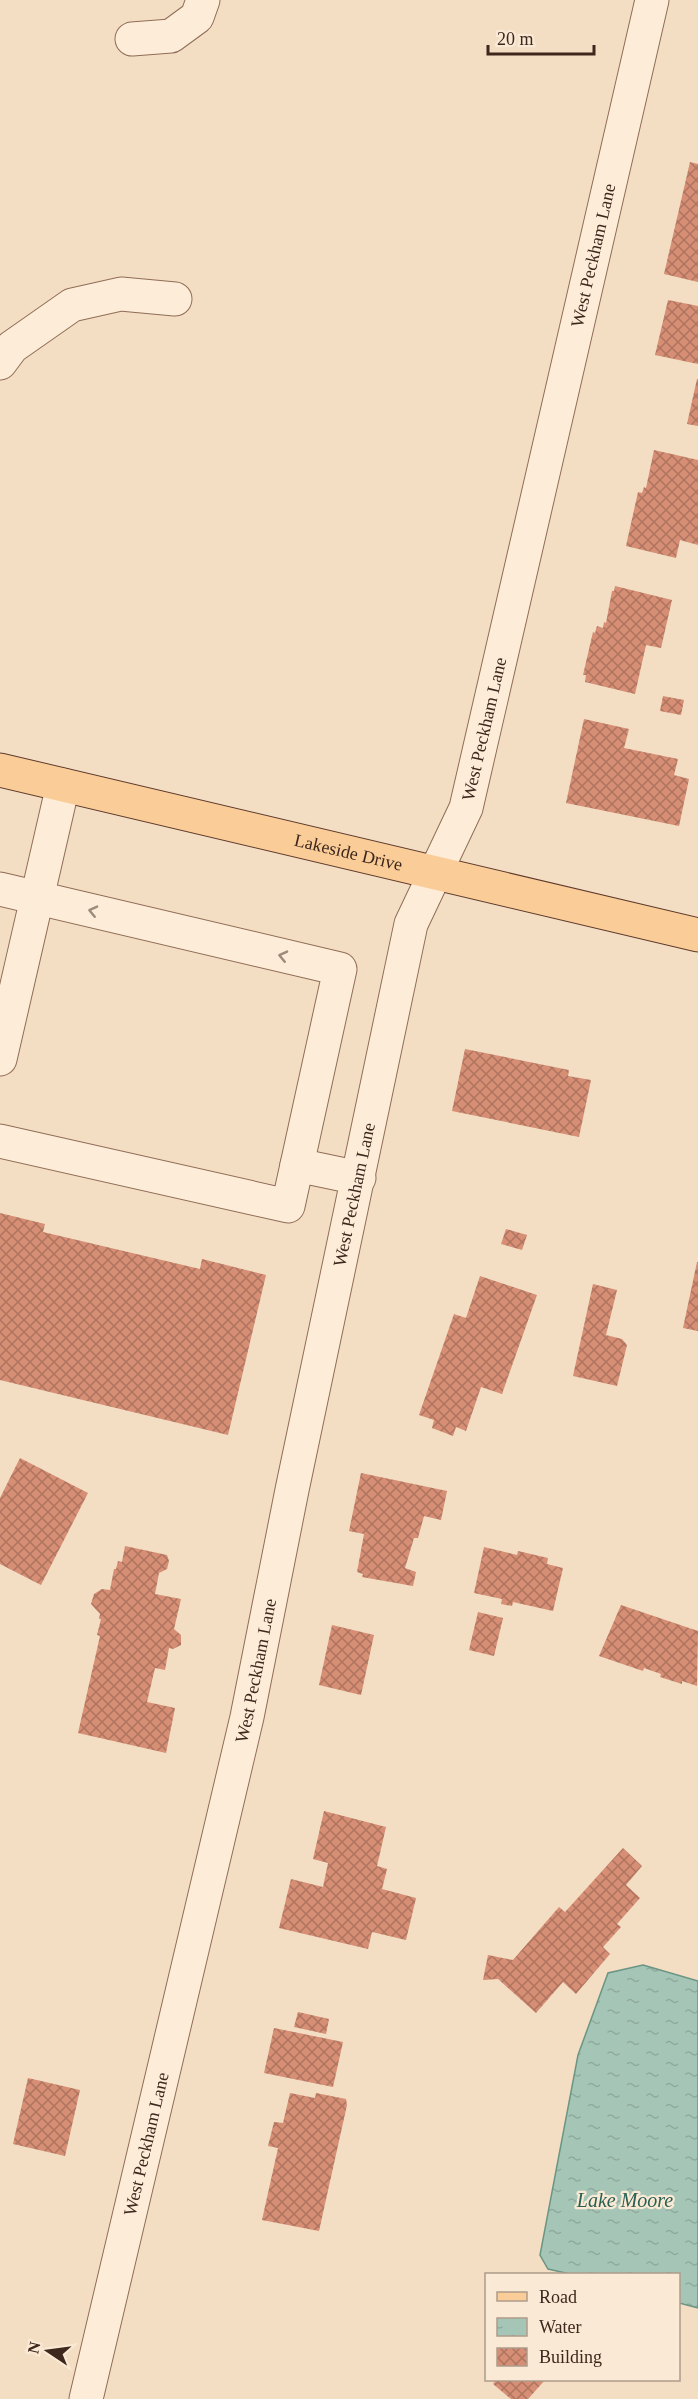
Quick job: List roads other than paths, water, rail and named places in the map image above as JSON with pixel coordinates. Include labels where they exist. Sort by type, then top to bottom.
[{"type":"main road","name":"Lakeside Drive","points":[[0,770],[698,935]]},
{"type":"street","points":[[132,39],[171,36],[197,17],[203,0]]},
{"type":"street","name":"West Peckham Lane","points":[[86,2399],[247,1717],[292,1490],[411,924],[466,808],[652,0]]},
{"type":"street","points":[[0,363],[12,347],[72,305],[122,294],[175,299]]},
{"type":"street","points":[[0,1059],[63,785]]},
{"type":"street","points":[[0,890],[340,969],[288,1206],[0,1141]]},
{"type":"street","points":[[297,1165],[359,1178]]},
{"type":"water","name":"Lake Moore","points":[[643,1965],[698,1981],[698,2308],[680,2303],[680,2273],[566,2273],[548,2269],[540,2255],[578,2055],[608,1973]]}]
